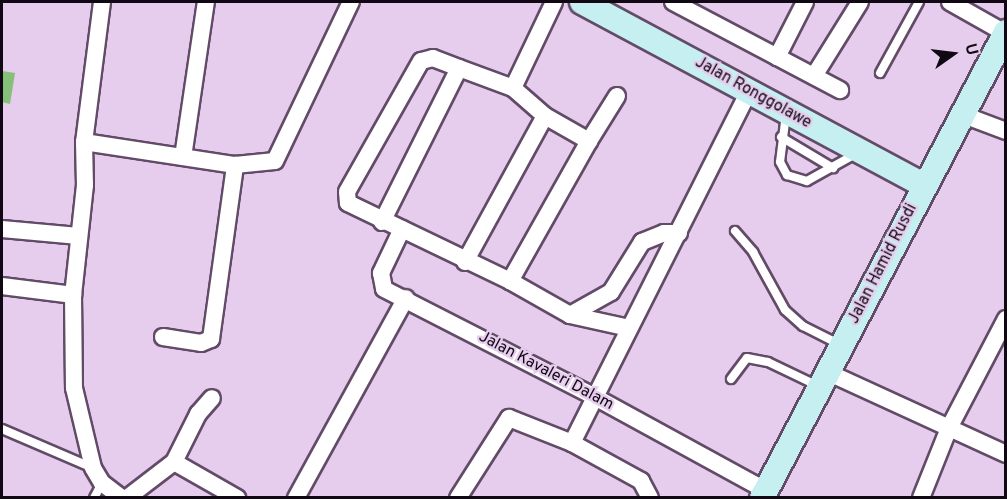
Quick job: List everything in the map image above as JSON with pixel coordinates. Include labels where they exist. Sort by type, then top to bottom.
[{"type":"street","points":[[98,2],[84,142],[85,184],[73,295],[74,388],[109,490],[174,462],[198,414],[212,398]]},
{"type":"street","points":[[183,157],[206,2]]},
{"type":"street","points":[[84,142],[235,165],[269,164],[279,156],[351,2]]},
{"type":"street","points":[[513,88],[554,2]]},
{"type":"street","name":"Jalan Ronggolawe","points":[[582,2],[750,89],[787,112],[923,185]]},
{"type":"street","points":[[673,2],[840,90]]},
{"type":"street","points":[[777,57],[805,2]]},
{"type":"street","points":[[814,76],[860,2]]},
{"type":"street","points":[[950,2],[1005,32]]},
{"type":"street","name":"Jalan Hamid Rusdi","points":[[764,494],[923,185],[1005,32]]},
{"type":"street","points":[[589,141],[545,116],[513,88],[433,58],[421,61],[347,192],[351,207],[510,281],[570,315],[629,328]]},
{"type":"street","points":[[382,222],[459,68]]},
{"type":"street","points":[[572,443],[750,89]]},
{"type":"street","points":[[510,281],[617,96]]},
{"type":"street","points":[[961,114],[1005,131]]},
{"type":"street","points":[[465,262],[545,116]]},
{"type":"street","points":[[163,337],[201,343],[211,339],[235,165]]},
{"type":"street","points":[[2,229],[79,236]]},
{"type":"street","name":"Jalan Kavaleri Dalam","points":[[402,229],[380,280],[384,289],[406,298],[595,397],[764,494]]},
{"type":"street","points":[[570,315],[611,292],[642,243],[664,233],[679,233]]},
{"type":"street","points":[[2,286],[73,295]]},
{"type":"street","points":[[296,498],[406,298]]},
{"type":"street","points":[[921,498],[949,428],[1005,319]]},
{"type":"street","points":[[823,379],[949,428],[1005,454]]},
{"type":"street","points":[[458,498],[509,418],[572,443],[641,480],[650,498]]},
{"type":"street","points":[[174,462],[237,498]]},
{"type":"lane","points":[[880,73],[919,2]]},
{"type":"lane","points":[[787,112],[781,137],[780,162],[786,175],[807,181],[860,152]]},
{"type":"lane","points":[[781,137],[833,168]]},
{"type":"lane","points":[[735,231],[753,252],[785,310],[803,326],[841,345]]},
{"type":"lane","points":[[731,379],[747,358],[823,379]]},
{"type":"lane","points":[[2,429],[109,490]]},
{"type":"green space","points":[[2,71],[15,73],[10,104],[2,102]]}]
